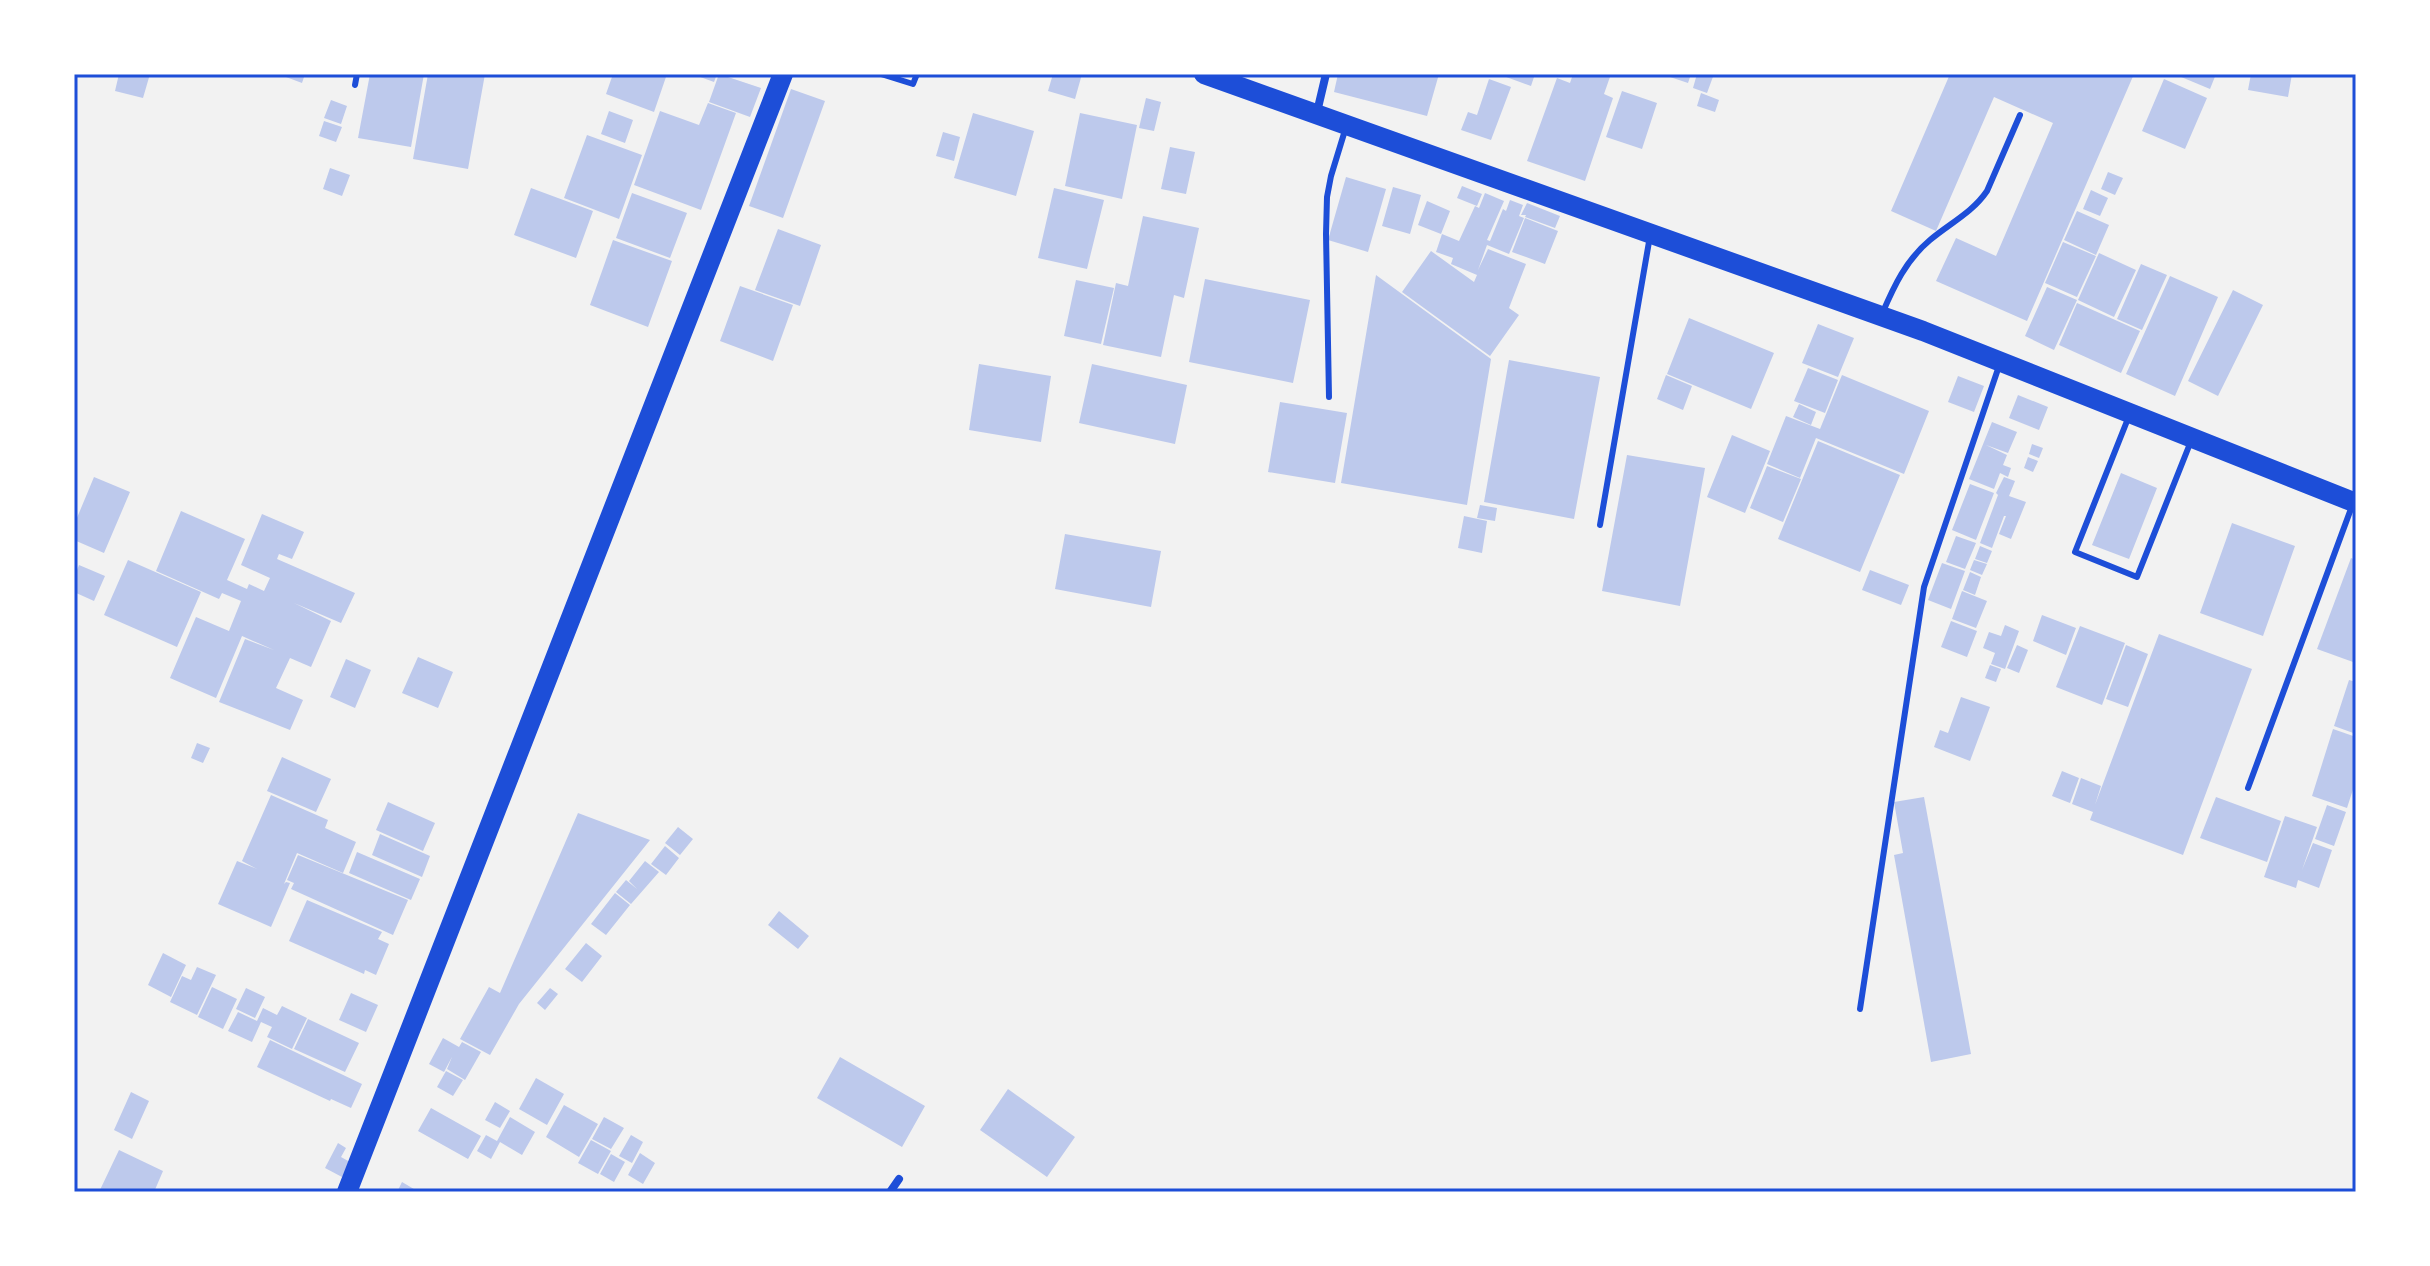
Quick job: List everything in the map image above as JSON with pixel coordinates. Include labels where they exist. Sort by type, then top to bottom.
[{"type":"main road","points":[[347,1192],[783,74]]},
{"type":"main road","points":[[1204,74],[1881,316],[2355,502]]},
{"type":"street","points":[[1316,113],[1326,74]]},
{"type":"street","points":[[890,1192],[899,1179]]},
{"type":"lane","points":[[355,85],[357,74]]},
{"type":"lane","points":[[881,74],[913,84],[917,74]]},
{"type":"lane","points":[[1881,316],[1903,270],[1918,251],[1980,202],[2020,115]]},
{"type":"lane","points":[[1329,397],[1327,197],[1347,124]]},
{"type":"lane","points":[[1600,525],[1650,233]]},
{"type":"lane","points":[[1860,1009],[1924,587],[2000,362]]},
{"type":"lane","points":[[2130,413],[2075,552],[2137,577],[2192,437]]},
{"type":"lane","points":[[2248,788],[2355,502]]},
{"type":"building","points":[[119,74],[150,74],[143,98],[115,91]]},
{"type":"building","points":[[278,74],[305,74],[302,83]]},
{"type":"building","points":[[370,74],[424,74],[411,147],[358,138]]},
{"type":"building","points":[[428,74],[485,74],[468,169],[413,159]]},
{"type":"building","points":[[613,74],[667,74],[654,112],[606,94]]},
{"type":"building","points":[[692,74],[717,74],[714,82]]},
{"type":"building","points":[[719,74],[761,88],[750,117],[709,102]]},
{"type":"building","points":[[1053,74],[1082,74],[1075,99],[1048,91]]},
{"type":"building","points":[[1338,74],[1439,74],[1427,116],[1334,92]]},
{"type":"building","points":[[1498,74],[1535,74],[1531,86]]},
{"type":"building","points":[[1573,74],[1611,74],[1604,94],[1613,98],[1585,181],[1527,161],[1557,78],[1570,83]]},
{"type":"building","points":[[1671,74],[1691,74],[1688,83],[1670,77]]},
{"type":"building","points":[[1697,74],[1714,74],[1707,93],[1693,88]]},
{"type":"building","points":[[1950,74],[2134,74],[2027,321],[1936,281],[1956,238],[1996,256],[2053,123],[1994,97],[1936,231],[1891,211]]},
{"type":"building","points":[[2174,74],[2216,74],[2210,89]]},
{"type":"building","points":[[2251,74],[2292,74],[2288,97],[2248,90]]},
{"type":"building","points":[[1489,79],[1511,87],[1491,140],[1461,130],[1468,112],[1477,115]]},
{"type":"building","points":[[2164,79],[2207,98],[2185,149],[2142,131]]},
{"type":"building","points":[[791,89],[825,101],[783,218],[749,206]]},
{"type":"building","points":[[1622,91],[1657,103],[1642,149],[1606,137]]},
{"type":"building","points":[[1701,93],[1719,100],[1715,112],[1697,106]]},
{"type":"building","points":[[1146,98],[1161,102],[1154,131],[1139,128]]},
{"type":"building","points":[[331,100],[347,106],[341,124],[324,118]]},
{"type":"building","points":[[708,103],[736,113],[701,210],[634,185],[660,111],[699,125]]},
{"type":"building","points":[[609,111],[633,120],[625,143],[601,134]]},
{"type":"building","points":[[973,113],[1034,131],[1016,196],[954,178]]},
{"type":"building","points":[[1080,113],[1137,125],[1122,199],[1065,186]]},
{"type":"building","points":[[324,121],[342,127],[336,142],[319,136]]},
{"type":"building","points":[[943,132],[960,137],[954,161],[936,156]]},
{"type":"building","points":[[587,135],[642,155],[619,219],[564,198]]},
{"type":"building","points":[[1170,147],[1195,152],[1186,194],[1161,189]]},
{"type":"building","points":[[330,168],[350,175],[342,196],[323,189]]},
{"type":"building","points":[[2108,172],[2123,178],[2115,195],[2101,189]]},
{"type":"building","points":[[1346,177],[1386,189],[1368,252],[1328,240]]},
{"type":"building","points":[[1462,186],[1482,194],[1477,206],[1457,198]]},
{"type":"building","points":[[1393,187],[1421,195],[1410,234],[1382,226]]},
{"type":"building","points":[[531,188],[593,211],[576,258],[514,235]]},
{"type":"building","points":[[1054,188],[1104,200],[1087,269],[1038,258]]},
{"type":"building","points":[[2091,190],[2108,198],[2100,216],[2083,209]]},
{"type":"building","points":[[632,193],[687,213],[670,258],[616,238]]},
{"type":"building","points":[[1485,193],[1504,201],[1487,240],[1490,241],[1510,200],[1523,205],[1519,216],[1524,218],[1509,254],[1487,245],[1478,270],[1488,249],[1526,264],[1509,308],[1519,315],[1490,356],[1402,292],[1431,251],[1474,282],[1477,275],[1451,264],[1453,258],[1436,252],[1442,234],[1459,241],[1475,206],[1479,208]]},
{"type":"building","points":[[1427,201],[1450,211],[1441,234],[1418,225]]},
{"type":"building","points":[[1527,203],[1560,216],[1555,228],[1521,215]]},
{"type":"building","points":[[2077,211],[2109,225],[2096,255],[2064,240]]},
{"type":"building","points":[[1143,216],[1199,228],[1184,298],[1174,295],[1161,357],[1103,345],[1116,283],[1128,286]]},
{"type":"building","points":[[1525,218],[1558,231],[1545,264],[1512,252]]},
{"type":"building","points":[[778,229],[821,245],[800,306],[755,290]]},
{"type":"building","points":[[613,240],[672,261],[648,327],[590,305]]},
{"type":"building","points":[[2063,242],[2096,256],[2077,297],[2045,283]]},
{"type":"building","points":[[2099,253],[2136,270],[2114,317],[2078,300]]},
{"type":"building","points":[[2141,264],[2167,275],[2142,330],[2117,319]]},
{"type":"building","points":[[1376,275],[1491,359],[1467,505],[1341,483]]},
{"type":"building","points":[[2170,276],[2218,297],[2175,396],[2126,374]]},
{"type":"building","points":[[1205,279],[1310,300],[1293,383],[1189,362]]},
{"type":"building","points":[[1076,280],[1114,288],[1101,344],[1064,336]]},
{"type":"building","points":[[740,286],[793,305],[773,361],[720,341]]},
{"type":"building","points":[[2047,287],[2077,300],[2054,350],[2025,336]]},
{"type":"building","points":[[2233,290],[2263,305],[2218,396],[2188,381]]},
{"type":"building","points":[[2077,303],[2140,331],[2121,373],[2059,345]]},
{"type":"building","points":[[1689,318],[1774,353],[1751,409],[1667,374]]},
{"type":"building","points":[[1818,324],[1854,338],[1838,377],[1802,363]]},
{"type":"building","points":[[1509,360],[1600,377],[1574,519],[1484,502]]},
{"type":"building","points":[[979,364],[1051,376],[1041,442],[969,430]]},
{"type":"building","points":[[1092,364],[1187,385],[1175,444],[1079,423]]},
{"type":"building","points":[[1808,368],[1838,380],[1825,413],[1794,401]]},
{"type":"building","points":[[1666,375],[1692,386],[1683,410],[1657,399]]},
{"type":"building","points":[[1842,375],[1929,411],[1904,474],[1816,438],[1800,478],[1767,464],[1786,416],[1820,429]]},
{"type":"building","points":[[1958,376],[1984,386],[1974,412],[1948,402]]},
{"type":"building","points":[[2018,395],[2048,407],[2039,430],[2009,418]]},
{"type":"building","points":[[1280,402],[1347,413],[1335,483],[1268,472]]},
{"type":"building","points":[[1799,404],[1816,412],[1811,425],[1793,417]]},
{"type":"building","points":[[1992,422],[2017,432],[2008,453],[1986,445],[2007,455],[2003,465],[2011,468],[2008,477],[2000,473],[1994,489],[1969,479]]},
{"type":"building","points":[[1732,435],[1770,451],[1745,513],[1707,497]]},
{"type":"building","points":[[1818,441],[1900,475],[1860,572],[1778,539]]},
{"type":"building","points":[[2032,444],[2043,448],[2039,458],[2029,454]]},
{"type":"building","points":[[1627,455],[1705,468],[1680,606],[1602,591]]},
{"type":"building","points":[[2028,457],[2038,461],[2033,472],[2024,468]]},
{"type":"building","points":[[1767,466],[1801,479],[1783,522],[1750,508]]},
{"type":"building","points":[[2121,473],[2157,488],[2129,559],[2092,545]]},
{"type":"building","points":[[94,477],[130,492],[104,553],[74,540],[74,525]]},
{"type":"building","points":[[2004,477],[2015,481],[2009,496],[2026,502],[2011,539],[1999,534],[2004,516],[1992,548],[1980,543]]},
{"type":"building","points":[[1970,484],[1994,493],[1976,540],[1952,530]]},
{"type":"building","points":[[1480,505],[1497,508],[1495,521],[1477,518]]},
{"type":"building","points":[[181,511],[245,539],[227,580],[247,589],[249,584],[264,591],[270,578],[241,565],[262,514],[304,532],[292,559],[279,554],[277,559],[355,593],[341,623],[294,603],[331,621],[311,667],[290,658],[276,688],[303,700],[290,730],[219,702],[245,639],[274,650],[242,636],[216,698],[170,678],[196,617],[229,631],[241,601],[222,593],[219,599],[156,571]]},
{"type":"building","points":[[1464,516],[1487,521],[1482,553],[1458,548]]},
{"type":"building","points":[[2232,523],[2295,546],[2263,636],[2200,613]]},
{"type":"building","points":[[1065,534],[1161,551],[1151,607],[1055,589]]},
{"type":"building","points":[[1956,536],[1976,543],[1965,569],[1946,562]]},
{"type":"building","points":[[1980,546],[1992,551],[1987,563],[1975,559]]},
{"type":"building","points":[[2351,558],[2356,560],[2356,655],[2353,662],[2317,649]]},
{"type":"building","points":[[128,560],[201,592],[177,647],[104,615]]},
{"type":"building","points":[[1974,560],[1987,564],[1982,575],[1970,570]]},
{"type":"building","points":[[1942,563],[1965,571],[1951,609],[1928,600]]},
{"type":"building","points":[[79,565],[105,576],[94,601],[74,592],[74,578]]},
{"type":"building","points":[[1870,570],[1909,585],[1901,605],[1862,590]]},
{"type":"building","points":[[1970,572],[1981,577],[1975,595],[1963,590]]},
{"type":"building","points":[[1962,591],[1987,601],[1976,628],[1952,619]]},
{"type":"building","points":[[2042,615],[2076,628],[2066,655],[2033,641]]},
{"type":"building","points":[[1951,621],[1977,631],[1967,657],[1941,647]]},
{"type":"building","points":[[2005,625],[2019,631],[2005,669],[1991,664],[1995,653],[1983,648],[1989,632],[2001,636]]},
{"type":"building","points":[[2080,626],[2125,643],[2102,705],[2056,687]]},
{"type":"building","points":[[2159,634],[2252,669],[2183,855],[2090,820],[2093,812],[2072,804],[2081,778],[2101,786],[2095,805]]},
{"type":"building","points":[[2017,645],[2028,650],[2019,673],[2007,668]]},
{"type":"building","points":[[2126,645],[2148,654],[2128,707],[2106,699]]},
{"type":"building","points":[[418,657],[453,672],[438,708],[402,693]]},
{"type":"building","points":[[346,659],[371,670],[355,708],[330,697]]},
{"type":"building","points":[[1990,665],[2001,669],[1996,682],[1985,678]]},
{"type":"building","points":[[2349,680],[2356,682],[2356,734],[2334,726]]},
{"type":"building","points":[[1961,697],[1990,707],[1970,761],[1934,747],[1940,730],[1948,733]]},
{"type":"building","points":[[2333,729],[2356,737],[2356,780],[2347,808],[2312,796]]},
{"type":"building","points":[[197,743],[210,748],[203,763],[191,758]]},
{"type":"building","points":[[282,757],[331,779],[316,812],[267,791]]},
{"type":"building","points":[[2062,771],[2079,778],[2070,803],[2052,796]]},
{"type":"building","points":[[271,795],[328,820],[325,828],[356,842],[343,873],[297,853],[284,884],[290,883],[271,927],[218,904],[237,861],[257,869],[242,861]]},
{"type":"building","points":[[1924,797],[1971,1054],[1931,1062],[1894,855],[1903,853],[1894,802]]},
{"type":"building","points":[[2216,797],[2281,821],[2267,862],[2200,838]]},
{"type":"building","points":[[388,802],[435,823],[423,851],[376,830]]},
{"type":"building","points":[[2327,805],[2346,812],[2334,846],[2315,839]]},
{"type":"building","points":[[578,813],[650,840],[519,1004],[490,1055],[460,1039],[489,987],[500,993]]},
{"type":"building","points":[[2285,816],[2317,827],[2302,870],[2313,843],[2332,850],[2319,888],[2298,880],[2296,888],[2264,877]]},
{"type":"building","points":[[678,827],[693,839],[680,855],[665,843]]},
{"type":"building","points":[[380,834],[430,856],[422,877],[372,855]]},
{"type":"building","points":[[665,846],[679,858],[666,875],[651,864]]},
{"type":"building","points":[[357,852],[420,879],[411,900],[349,873]]},
{"type":"building","points":[[298,855],[408,900],[393,935],[291,889],[294,883],[287,880]]},
{"type":"building","points":[[645,861],[659,872],[631,904],[616,892],[626,880],[637,889],[629,881]]},
{"type":"building","points":[[615,893],[630,905],[606,935],[591,924]]},
{"type":"building","points":[[307,900],[382,932],[378,939],[389,944],[376,975],[365,970],[364,974],[289,941]]},
{"type":"building","points":[[779,911],[809,936],[798,949],[768,925]]},
{"type":"building","points":[[586,943],[602,956],[582,982],[565,969]]},
{"type":"building","points":[[163,953],[186,965],[171,997],[148,985]]},
{"type":"building","points":[[197,967],[216,975],[197,1015],[170,1002],[182,976],[191,980]]},
{"type":"building","points":[[212,987],[237,999],[223,1029],[198,1017]]},
{"type":"building","points":[[246,988],[265,997],[255,1018],[236,1009]]},
{"type":"building","points":[[550,988],[558,994],[545,1010],[537,1003]]},
{"type":"building","points":[[351,993],[378,1005],[366,1032],[339,1020]]},
{"type":"building","points":[[282,1006],[307,1018],[292,1049],[267,1037],[272,1027],[261,1022],[252,1042],[228,1031],[238,1012],[257,1021],[263,1008],[277,1015]]},
{"type":"building","points":[[308,1019],[359,1043],[345,1072],[294,1049]]},
{"type":"building","points":[[443,1038],[459,1047],[462,1042],[481,1052],[465,1080],[447,1069],[452,1057],[444,1072],[429,1064]]},
{"type":"building","points":[[270,1040],[362,1084],[351,1108],[257,1067]]},
{"type":"building","points":[[840,1057],[925,1106],[902,1147],[817,1098]]},
{"type":"building","points":[[446,1071],[463,1080],[453,1096],[437,1087]]},
{"type":"building","points":[[536,1078],[564,1094],[547,1125],[519,1109]]},
{"type":"building","points":[[1008,1089],[1075,1137],[1047,1177],[980,1130]]},
{"type":"building","points":[[131,1092],[149,1101],[132,1139],[114,1130]]},
{"type":"building","points":[[495,1102],[510,1111],[500,1128],[485,1120]]},
{"type":"building","points":[[564,1105],[598,1124],[579,1157],[546,1137]]},
{"type":"building","points":[[431,1108],[481,1136],[468,1159],[418,1131]]},
{"type":"building","points":[[510,1117],[535,1132],[522,1155],[500,1142],[491,1159],[477,1151],[486,1135],[497,1141]]},
{"type":"building","points":[[604,1117],[624,1128],[611,1149],[592,1139]]},
{"type":"building","points":[[631,1135],[643,1142],[632,1163],[619,1156]]},
{"type":"building","points":[[591,1140],[611,1151],[598,1174],[578,1163]]},
{"type":"building","points":[[338,1143],[346,1148],[341,1157],[350,1162],[342,1177],[325,1168]]},
{"type":"building","points":[[119,1150],[163,1171],[154,1192],[99,1192]]},
{"type":"building","points":[[640,1153],[655,1163],[643,1184],[628,1175]]},
{"type":"building","points":[[611,1154],[625,1162],[614,1182],[600,1174]]},
{"type":"building","points":[[402,1182],[419,1192],[397,1192]]}]
